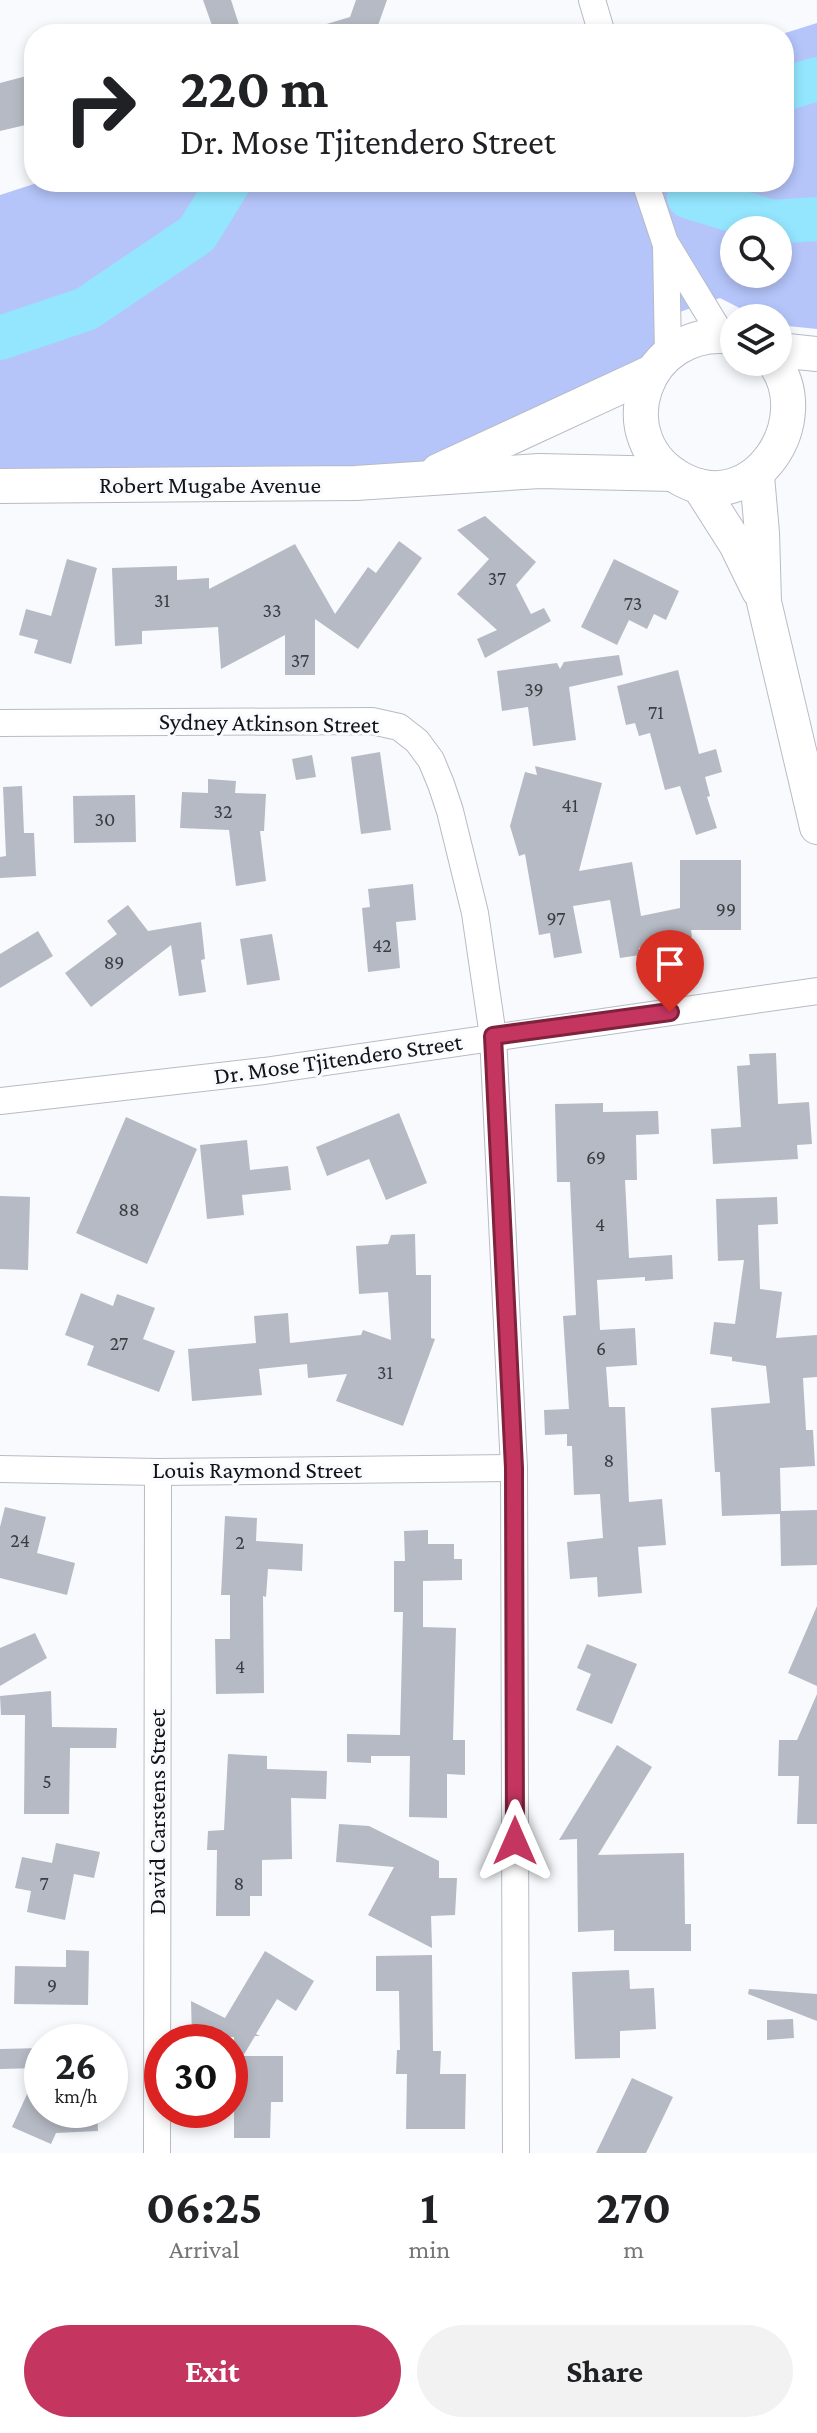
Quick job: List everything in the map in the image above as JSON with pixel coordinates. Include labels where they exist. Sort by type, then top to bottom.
[{"type":"main road","name":"Robert Mugabe Avenue","points":[[419,479],[660,363],[685,343],[703,337],[720,336]]},
{"type":"main road","points":[[792,351],[817,354]]},
{"type":"main road","points":[[660,363],[642,399],[642,427],[653,454],[686,480],[736,544],[764,602]]},
{"type":"main road","points":[[782,376],[789,387],[793,411],[789,435],[767,466],[762,533],[764,602],[817,827]]},
{"type":"main road","points":[[767,466],[817,439]]},
{"type":"main road","name":"Robert Mugabe Avenue","points":[[0,486],[356,483],[539,471],[686,480],[729,486],[767,466]]},
{"type":"street","points":[[592,0],[599,24]]},
{"type":"street","points":[[648,192],[665,242],[720,324]]},
{"type":"street","points":[[660,363],[665,242]]},
{"type":"street","name":"Sydney Atkinson Street","points":[[0,723],[372,721],[399,727],[417,741],[431,760],[450,811],[475,913],[493,1036],[514,1468],[516,2153]]},
{"type":"street","name":"Dr. Mose Tjitendero Street","points":[[0,1101],[264,1071],[817,991]]},
{"type":"street","name":"Louis Raymond Street","points":[[0,1469],[158,1472],[514,1468]]},
{"type":"street","name":"David Carstens Street","points":[[157,2153],[158,1472]]},
{"type":"shaded area","points":[[817,23],[817,329],[792,326],[792,304],[732,304],[720,298],[654,321],[668,353],[419,479],[0,486],[0,195],[24,187],[24,192],[794,192],[794,30]]},
{"type":"building","points":[[203,0],[231,0],[239,24],[211,24]]},
{"type":"building","points":[[356,0],[387,0],[379,24],[327,24],[350,17]]},
{"type":"building","points":[[24,77],[24,125],[0,131],[0,83]]},
{"type":"building","points":[[485,516],[536,562],[516,585],[531,614],[544,608],[551,621],[485,658],[477,639],[497,630],[457,594],[489,559],[457,530]]},
{"type":"building","points":[[399,541],[422,558],[358,649],[315,619],[315,675],[285,675],[285,635],[221,669],[218,627],[142,631],[142,644],[115,646],[112,568],[177,566],[177,580],[209,578],[209,589],[295,544],[335,614],[368,567],[376,573]]},
{"type":"building","points":[[67,559],[97,568],[71,664],[34,653],[38,640],[19,635],[26,609],[51,616]]},
{"type":"building","points":[[614,559],[679,591],[666,620],[654,614],[647,629],[629,620],[617,645],[581,627]]},
{"type":"building","points":[[619,655],[623,675],[569,687],[576,740],[533,746],[528,707],[502,711],[497,671],[557,663],[560,669],[564,662]]},
{"type":"building","points":[[678,670],[699,754],[716,749],[722,772],[705,777],[710,796],[707,797],[717,828],[696,835],[680,786],[665,790],[650,733],[639,736],[635,723],[626,725],[617,686]]},
{"type":"building","points":[[380,752],[391,830],[361,834],[351,757]]},
{"type":"building","points":[[312,755],[316,777],[296,780],[292,759]]},
{"type":"building","points":[[535,766],[602,783],[579,871],[632,862],[641,916],[680,908],[680,860],[741,860],[741,930],[691,930],[692,937],[639,948],[640,955],[620,958],[610,900],[573,906],[582,953],[554,958],[550,933],[539,935],[525,854],[519,856],[510,826],[525,772],[537,775]]},
{"type":"building","points":[[208,779],[236,781],[235,793],[266,794],[264,831],[260,831],[266,881],[236,886],[229,830],[180,828],[182,792],[208,793]]},
{"type":"building","points":[[22,786],[24,833],[34,833],[36,876],[0,878],[0,857],[6,856],[3,787]]},
{"type":"building","points":[[135,795],[136,842],[74,843],[73,796]]},
{"type":"building","points":[[413,884],[416,920],[396,922],[400,968],[368,972],[362,908],[370,907],[368,889]]},
{"type":"building","points":[[128,905],[148,931],[201,922],[205,959],[201,960],[206,992],[179,996],[171,945],[91,1007],[65,973],[117,934],[107,921]]},
{"type":"building","points":[[38,931],[53,956],[0,988],[0,954]]},
{"type":"building","points":[[272,934],[280,980],[247,985],[240,939]]},
{"type":"building","points":[[776,1053],[778,1104],[809,1102],[812,1144],[797,1145],[798,1159],[713,1164],[711,1129],[741,1127],[737,1066],[750,1065],[749,1054]]},
{"type":"building","points":[[603,1103],[603,1112],[658,1111],[659,1134],[636,1135],[637,1180],[625,1180],[629,1258],[672,1255],[673,1279],[597,1280],[600,1330],[635,1328],[637,1365],[606,1367],[609,1407],[625,1407],[629,1502],[662,1499],[666,1545],[638,1547],[642,1593],[598,1597],[597,1577],[570,1579],[567,1542],[603,1538],[600,1494],[574,1495],[572,1446],[567,1446],[567,1434],[545,1435],[544,1410],[569,1409],[563,1316],[576,1315],[570,1182],[557,1182],[555,1104]]},
{"type":"building","points":[[399,1113],[427,1183],[386,1200],[369,1159],[327,1176],[316,1147]]},
{"type":"building","points":[[126,1117],[197,1149],[147,1264],[76,1233]]},
{"type":"building","points":[[247,1140],[250,1170],[288,1166],[291,1190],[242,1195],[244,1215],[207,1219],[200,1145]]},
{"type":"building","points":[[0,1196],[30,1197],[28,1270],[0,1269]]},
{"type":"building","points":[[777,1197],[778,1224],[758,1225],[760,1289],[782,1292],[776,1338],[817,1335],[817,1377],[803,1378],[806,1430],[813,1430],[815,1466],[780,1468],[781,1511],[817,1510],[817,1565],[781,1566],[780,1514],[722,1516],[720,1472],[715,1472],[711,1408],[770,1403],[766,1366],[710,1354],[714,1322],[735,1324],[744,1260],[718,1261],[716,1199]]},
{"type":"building","points":[[415,1234],[416,1275],[431,1275],[431,1338],[435,1339],[403,1426],[336,1401],[347,1374],[308,1378],[307,1364],[259,1369],[262,1395],[192,1401],[188,1349],[256,1343],[254,1316],[288,1313],[290,1343],[361,1335],[363,1330],[391,1340],[388,1292],[359,1294],[356,1246],[388,1244],[391,1235]]},
{"type":"building","points":[[81,1293],[113,1306],[117,1294],[155,1308],[143,1339],[175,1351],[159,1392],[87,1365],[94,1346],[65,1335]]},
{"type":"building","points":[[5,1507],[46,1517],[37,1553],[75,1563],[67,1595],[0,1578],[0,1527]]},
{"type":"building","points":[[225,1516],[257,1518],[256,1541],[303,1544],[302,1571],[268,1569],[266,1597],[263,1596],[264,1693],[216,1694],[215,1639],[230,1639],[230,1595],[221,1595]]},
{"type":"building","points":[[428,1530],[428,1544],[454,1544],[454,1559],[462,1559],[462,1580],[423,1581],[423,1627],[456,1628],[453,1740],[465,1740],[465,1775],[447,1774],[447,1818],[409,1817],[410,1756],[371,1756],[371,1763],[347,1762],[347,1734],[400,1735],[403,1612],[394,1612],[394,1561],[405,1561],[404,1531]]},
{"type":"building","points":[[817,1606],[817,1686],[788,1673]]},
{"type":"building","points":[[35,1633],[47,1658],[0,1686],[0,1648]]},
{"type":"building","points":[[587,1644],[637,1664],[612,1724],[576,1710],[591,1674],[577,1668]]},
{"type":"building","points":[[51,1691],[52,1727],[117,1728],[116,1748],[70,1748],[69,1814],[24,1814],[25,1715],[1,1715],[0,1696]]},
{"type":"building","points":[[817,1694],[817,1824],[797,1824],[799,1776],[778,1776],[779,1740],[797,1740]]},
{"type":"building","points":[[617,1745],[652,1767],[598,1855],[684,1853],[685,1924],[691,1924],[691,1951],[614,1951],[614,1930],[578,1932],[577,1839],[559,1840]]},
{"type":"building","points":[[228,1754],[267,1756],[267,1769],[327,1771],[326,1799],[291,1798],[292,1859],[262,1860],[262,1896],[250,1896],[250,1916],[216,1916],[217,1850],[207,1850],[208,1831],[224,1830]]},
{"type":"building","points":[[339,1824],[369,1826],[439,1861],[439,1878],[457,1878],[455,1915],[431,1916],[432,1948],[368,1915],[394,1867],[336,1862]]},
{"type":"building","points":[[56,1843],[100,1852],[94,1878],[74,1874],[65,1920],[27,1912],[31,1891],[15,1888],[22,1857],[52,1863]]},
{"type":"building","points":[[66,1950],[89,1951],[88,2005],[14,2004],[15,1966],[66,1967]]},
{"type":"building","points":[[265,1951],[314,1981],[296,2011],[277,1999],[256,2034],[260,2036],[255,2036],[248,2048],[248,2024],[192,2024],[191,2001],[225,2018]]},
{"type":"building","points":[[432,1955],[433,2051],[441,2051],[440,2074],[466,2074],[465,2129],[406,2129],[407,2074],[396,2074],[397,2050],[400,2050],[399,1991],[376,1991],[376,1956]]},
{"type":"building","points":[[629,1970],[630,1989],[654,1988],[656,2029],[620,2031],[620,2058],[575,2059],[572,1972]]},
{"type":"building","points":[[749,1989],[817,1994],[817,2021],[748,1994]]},
{"type":"building","points":[[793,2019],[794,2038],[767,2040],[767,2020]]},
{"type":"building","points":[[24,2048],[24,2068],[0,2069],[0,2049]]},
{"type":"building","points":[[248,2056],[283,2056],[283,2102],[271,2102],[270,2138],[234,2138],[234,2128],[248,2128]]},
{"type":"building","points":[[632,2078],[673,2097],[646,2153],[596,2153]]},
{"type":"building","points":[[24,2101],[24,2128],[98,2128],[98,2131],[56,2133],[51,2144],[12,2127]]},
{"type":"waterway","points":[[794,86],[817,79]]},
{"type":"waterway","points":[[0,338],[86,309],[197,234],[223,192]]},
{"type":"waterway","points":[[689,197],[772,222],[817,219]]},
{"type":"route","points":[[515,1841],[514,1468],[493,1036],[670,1012]]}]
